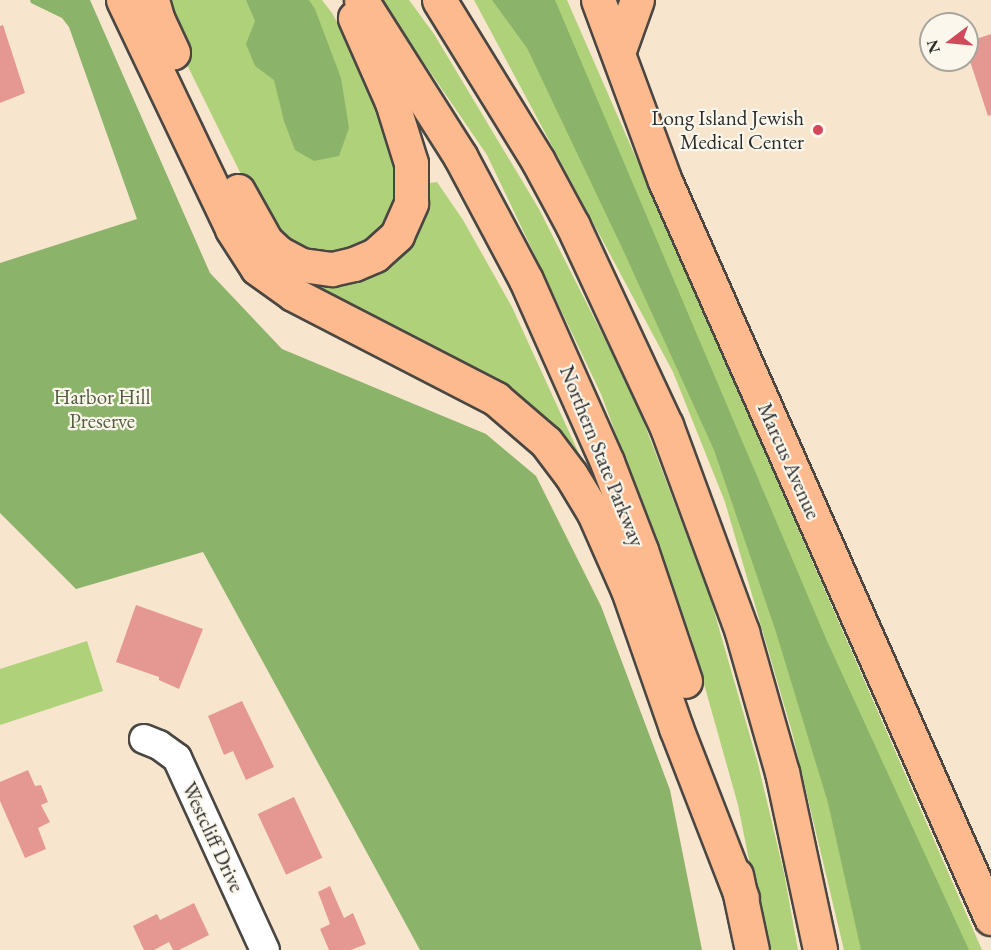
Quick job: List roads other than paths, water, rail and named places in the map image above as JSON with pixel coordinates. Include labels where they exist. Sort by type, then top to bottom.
[{"type":"main road","points":[[123,0],[232,229],[257,268],[292,294],[496,399],[546,442],[571,475],[594,513],[625,582],[676,728],[742,898]]},
{"type":"main road","points":[[152,0],[162,29],[259,232],[279,253],[294,262],[321,269],[354,264],[384,248],[403,224],[412,193],[411,163],[404,137],[385,85],[347,0]]},
{"type":"main road","name":"Northern State Parkway","points":[[361,0],[460,156],[526,280],[578,391],[633,531],[671,638],[706,756],[742,898],[752,950]]},
{"type":"main road","points":[[439,0],[538,161],[573,226],[666,425],[742,632],[784,783],[820,950]]},
{"type":"main road","name":"Marcus Avenue","points":[[598,0],[665,181],[991,918]]},
{"type":"main road","points":[[618,53],[638,0]]},
{"type":"street","name":"Westcliff Drive","points":[[144,739],[159,745],[177,758],[265,950]]},
{"type":"place","name":"Long Island Jewish Medical Center","points":[[818,130]]},
{"type":"park label","name":"Harbor Hill Preserve","points":[[102,409]]}]
